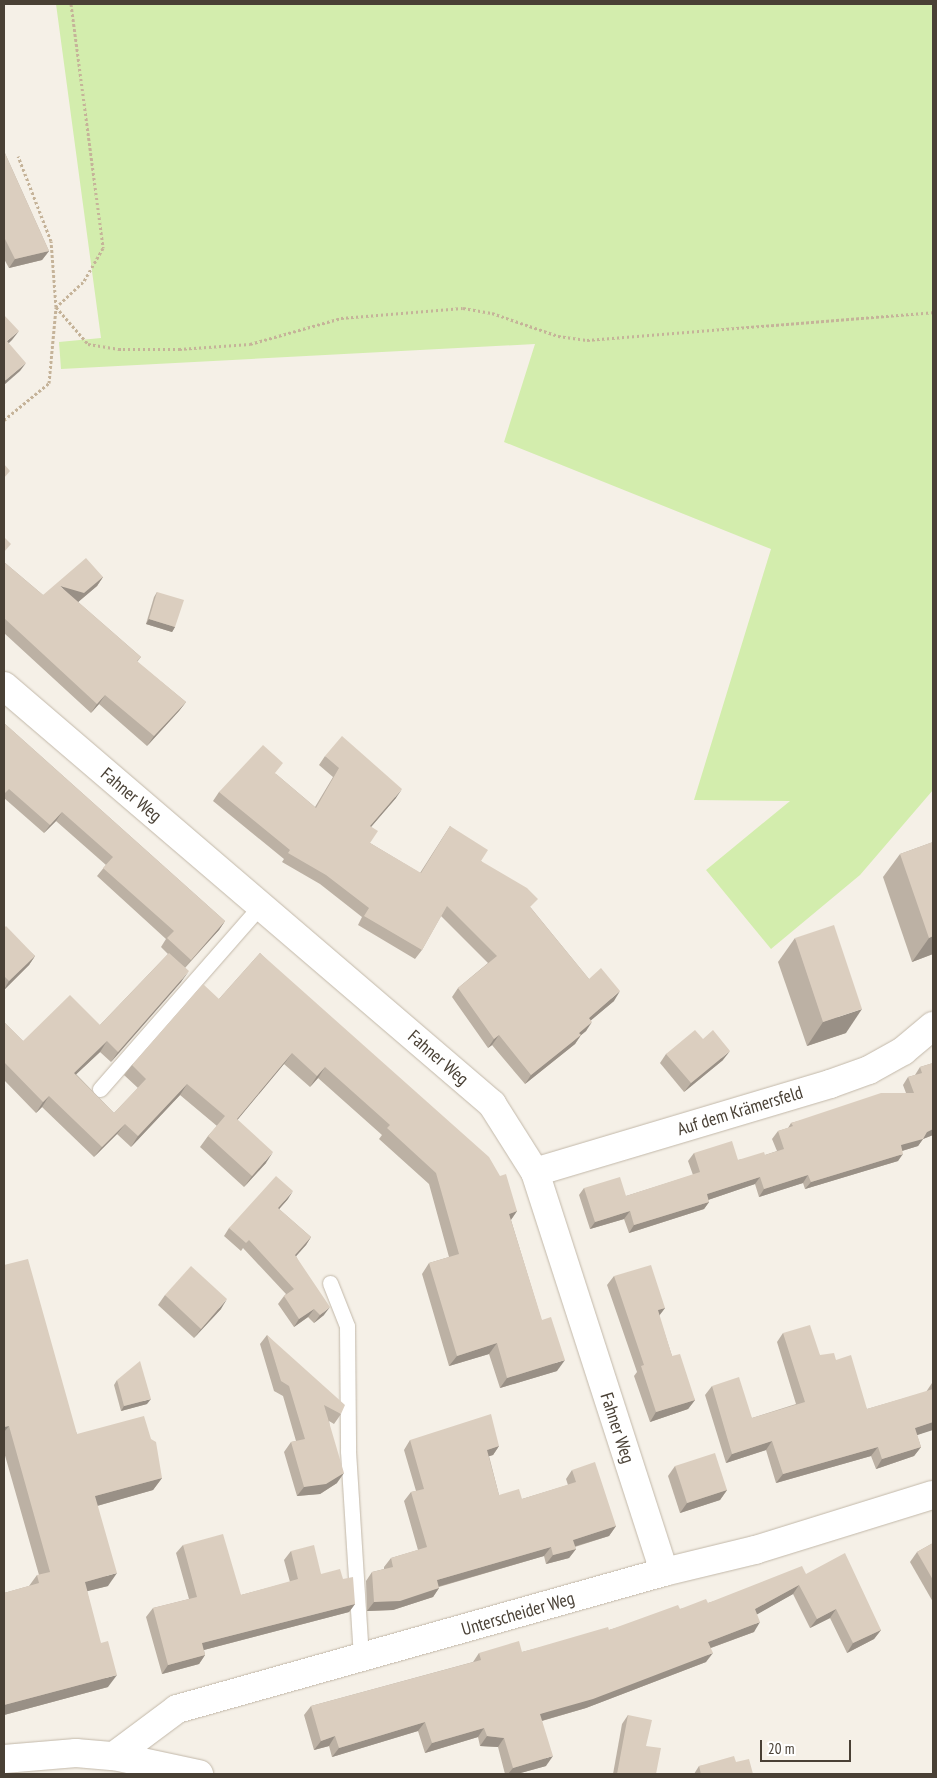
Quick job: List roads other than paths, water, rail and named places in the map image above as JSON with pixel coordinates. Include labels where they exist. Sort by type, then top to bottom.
[{"type":"street","name":"Fahner Weg","points":[[4,686],[492,1104],[535,1172],[664,1572]]},
{"type":"street","name":"Auf dem Krämersfeld","points":[[535,1172],[830,1084],[869,1070],[903,1051],[933,1026]]},
{"type":"street","name":"Unterscheider Weg","points":[[114,1756],[177,1709],[362,1659],[664,1572],[774,1545],[933,1495]]},
{"type":"street","points":[[4,1759],[76,1753],[114,1756],[199,1774]]},
{"type":"lane","points":[[100,1089],[261,906]]},
{"type":"lane","points":[[330,1283],[347,1326],[348,1451],[362,1659]]}]
